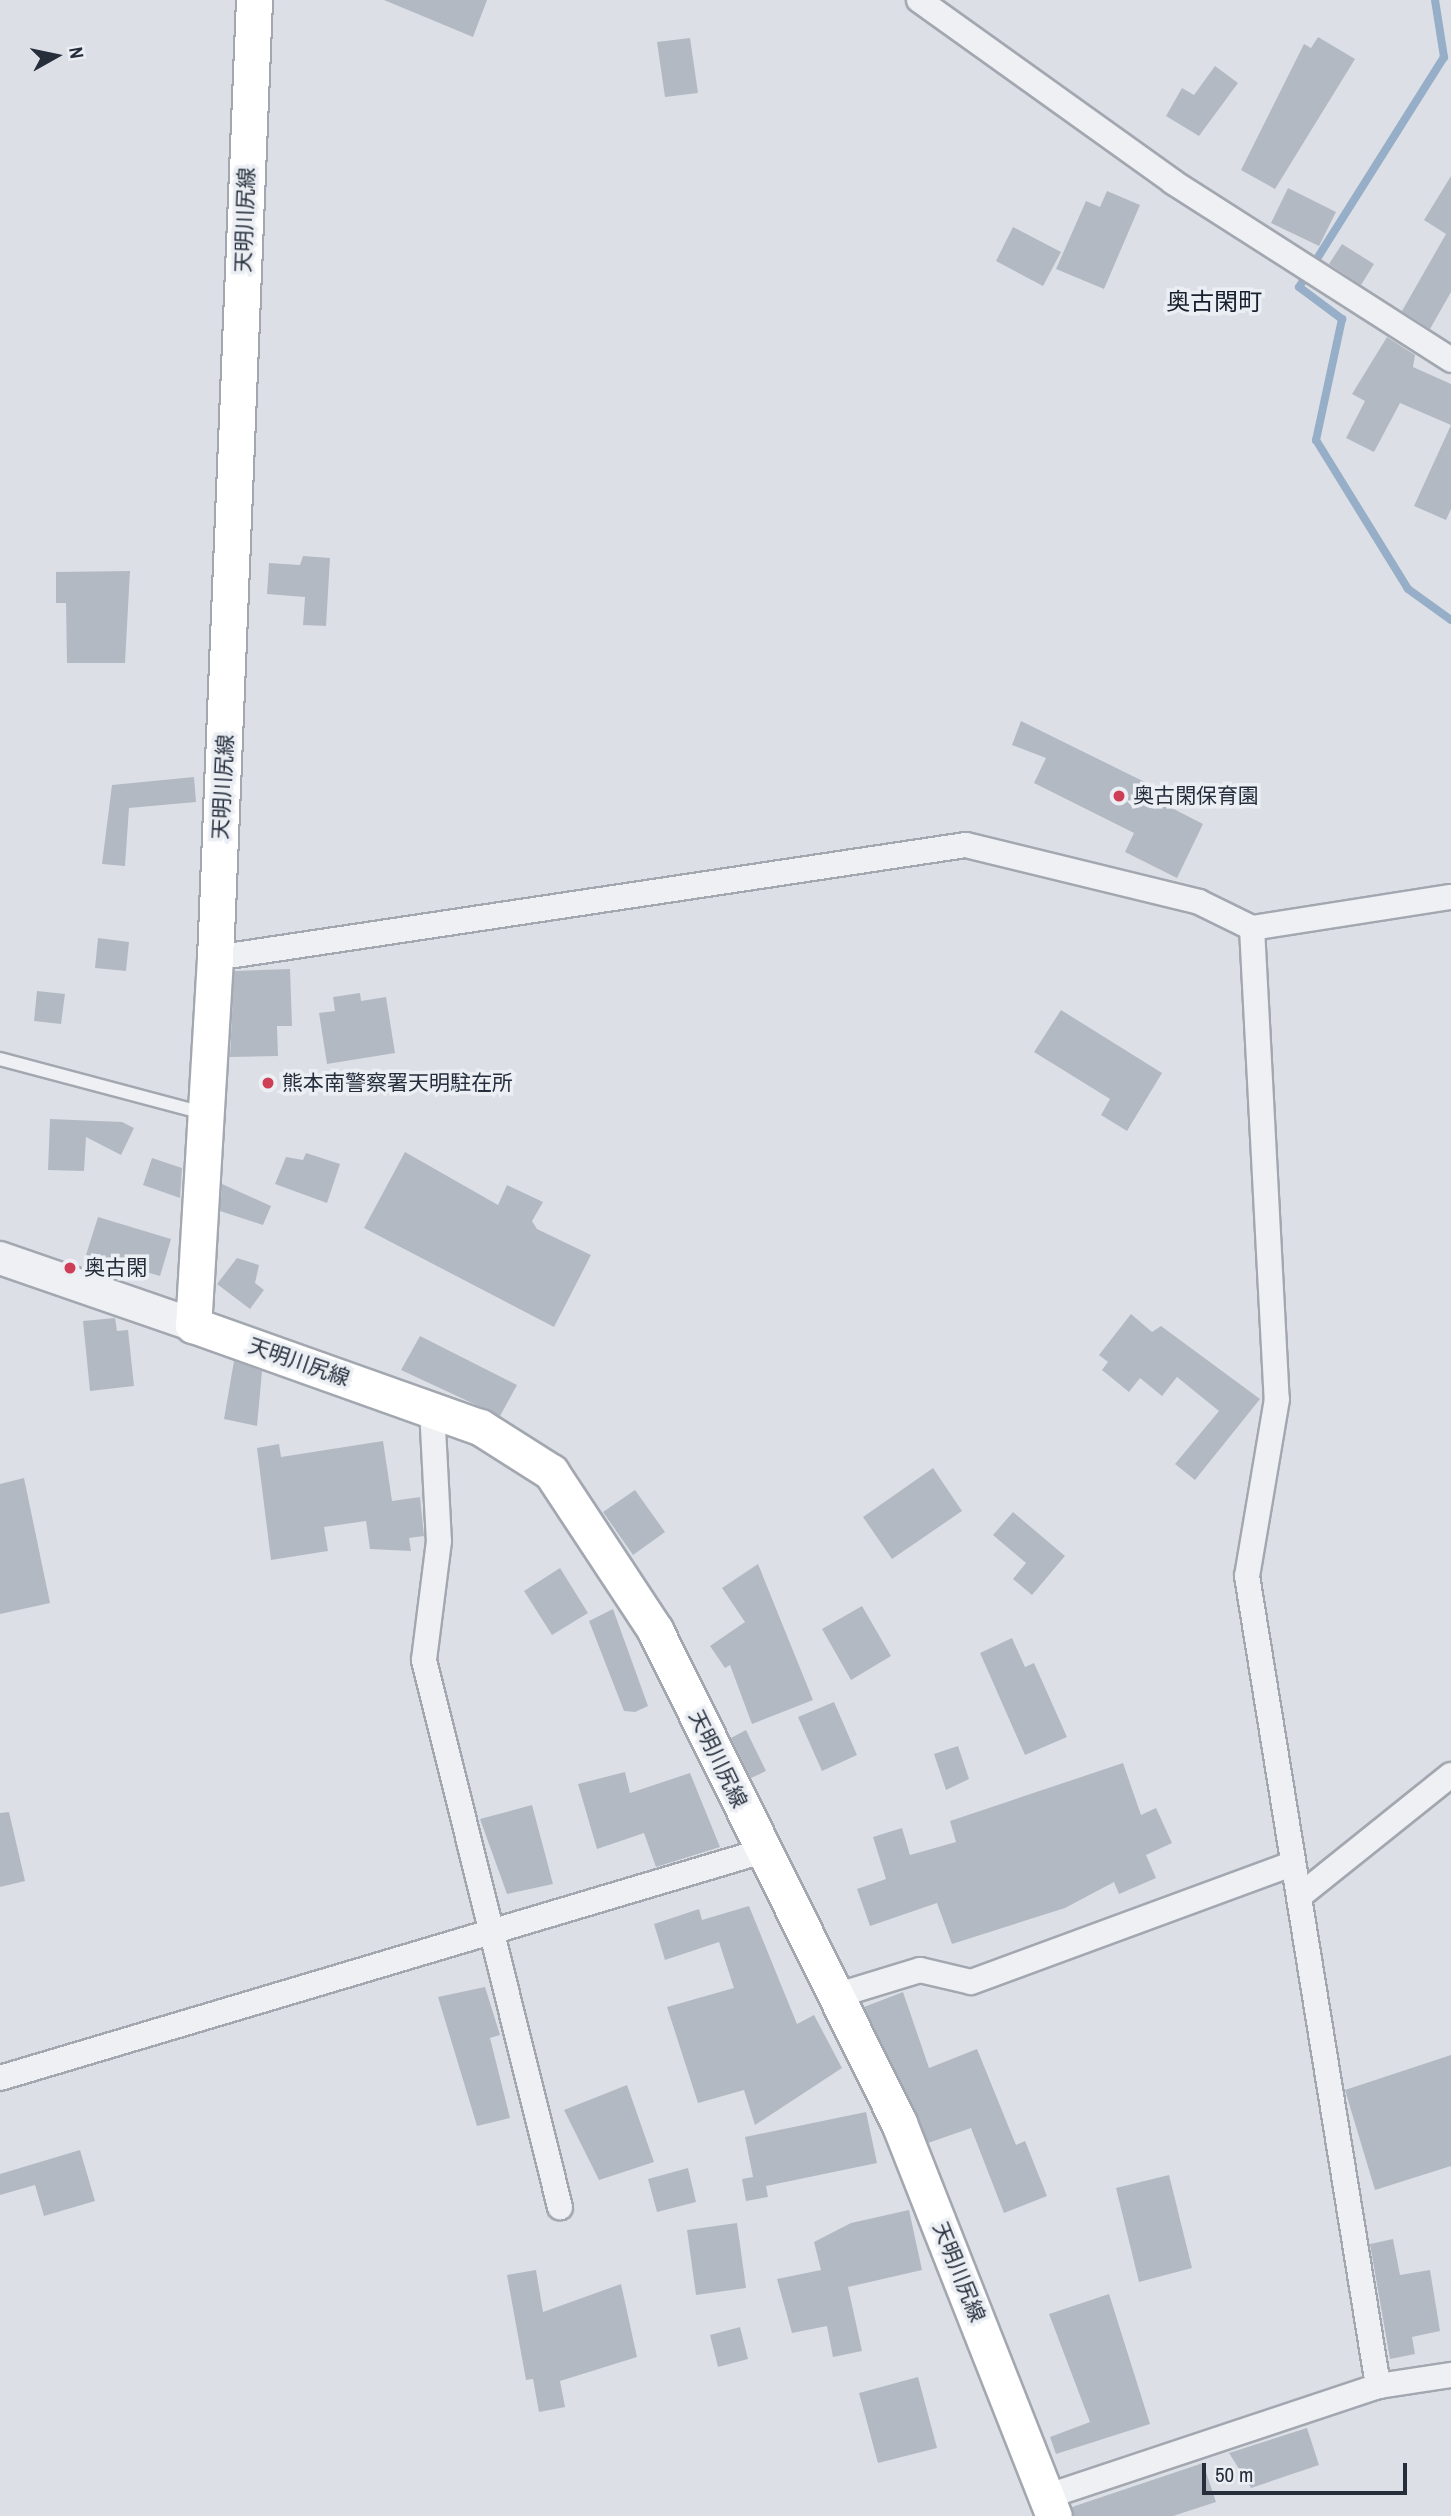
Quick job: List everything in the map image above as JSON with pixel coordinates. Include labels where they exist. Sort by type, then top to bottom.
[{"type":"main road","name":"天明川尻線","points":[[254,0],[208,1114],[193,1325],[480,1427],[551,1472],[656,1630],[900,2123],[1050,2507]]},
{"type":"street","points":[[919,0],[1173,182],[1451,360]]},
{"type":"street","points":[[215,958],[967,845],[1199,902],[1252,928],[1451,897]]},
{"type":"street","points":[[1252,928],[1277,1399],[1247,1576],[1292,1864],[1301,1895],[1378,2386]]},
{"type":"street","points":[[0,1258],[193,1325]]},
{"type":"street","points":[[432,1409],[439,1541],[424,1660],[560,2207]]},
{"type":"street","points":[[1301,1895],[1451,1775]]},
{"type":"street","points":[[0,2078],[763,1850]]},
{"type":"street","points":[[835,1996],[920,1970],[971,1982],[1292,1864]]},
{"type":"street","points":[[1050,2507],[1378,2386],[1451,2375]]},
{"type":"lane","points":[[0,1059],[208,1114]]},
{"type":"building","points":[[384,0],[487,0],[473,37]]},
{"type":"building","points":[[1318,37],[1355,59],[1275,189],[1241,170],[1304,44],[1311,48]]},
{"type":"building","points":[[690,38],[698,93],[665,97],[657,42]]},
{"type":"building","points":[[1215,66],[1238,83],[1199,136],[1166,116],[1182,88],[1194,95]]},
{"type":"building","points":[[1451,176],[1451,292],[1430,329],[1402,311],[1446,234],[1424,220]]},
{"type":"building","points":[[1288,188],[1336,212],[1319,246],[1271,223]]},
{"type":"building","points":[[1107,191],[1140,205],[1104,289],[1056,269],[1086,201],[1100,207]]},
{"type":"building","points":[[1013,227],[1061,252],[1043,286],[996,261]]},
{"type":"building","points":[[1342,244],[1374,264],[1361,285],[1329,264]]},
{"type":"building","points":[[1387,337],[1415,355],[1413,367],[1451,384],[1451,425],[1400,403],[1374,452],[1346,438],[1365,401],[1352,394]]},
{"type":"building","points":[[1451,425],[1451,509],[1446,520],[1414,506]]},
{"type":"building","points":[[303,556],[330,558],[326,626],[303,625],[305,597],[267,594],[269,563],[300,565]]},
{"type":"building","points":[[130,571],[125,663],[67,663],[66,603],[56,603],[56,572]]},
{"type":"building","points":[[1021,721],[1165,792],[1160,802],[1203,824],[1177,878],[1125,852],[1134,833],[1034,783],[1046,758],[1012,745]]},
{"type":"building","points":[[194,777],[196,802],[129,808],[125,866],[102,864],[112,785]]},
{"type":"building","points":[[98,938],[129,942],[126,971],[95,968]]},
{"type":"building","points":[[290,969],[292,1026],[277,1026],[278,1056],[230,1057],[234,971]]},
{"type":"building","points":[[37,991],[65,994],[61,1024],[34,1021]]},
{"type":"building","points":[[360,993],[361,1001],[386,997],[395,1053],[327,1064],[319,1013],[335,1011],[333,997]]},
{"type":"building","points":[[1061,1010],[1162,1073],[1127,1131],[1101,1115],[1110,1099],[1034,1052]]},
{"type":"building","points":[[50,1119],[122,1122],[134,1128],[121,1155],[86,1137],[84,1171],[48,1170]]},
{"type":"building","points":[[405,1152],[498,1205],[507,1185],[543,1202],[532,1221],[537,1229],[591,1255],[554,1327],[364,1228]]},
{"type":"building","points":[[306,1153],[340,1164],[327,1203],[275,1184],[286,1157],[303,1160]]},
{"type":"building","points":[[152,1158],[182,1168],[180,1198],[143,1185]]},
{"type":"building","points":[[222,1184],[271,1206],[263,1225],[220,1211]]},
{"type":"building","points":[[98,1217],[171,1239],[160,1276],[86,1255]]},
{"type":"building","points":[[237,1258],[259,1265],[255,1283],[264,1290],[250,1309],[217,1284]]},
{"type":"building","points":[[1131,1314],[1152,1332],[1161,1326],[1260,1399],[1195,1480],[1175,1464],[1219,1411],[1177,1377],[1162,1396],[1140,1378],[1129,1392],[1102,1370],[1108,1362],[1099,1355]]},
{"type":"building","points":[[115,1318],[117,1331],[128,1330],[134,1386],[90,1391],[83,1321]]},
{"type":"building","points":[[420,1336],[517,1385],[500,1416],[401,1370]]},
{"type":"building","points":[[234,1361],[262,1371],[257,1426],[224,1419]]},
{"type":"building","points":[[383,1441],[392,1501],[420,1497],[424,1536],[409,1538],[411,1551],[370,1549],[366,1521],[324,1527],[328,1551],[271,1560],[257,1448],[279,1444],[281,1457]]},
{"type":"building","points":[[933,1468],[962,1511],[892,1559],[863,1517]]},
{"type":"building","points":[[24,1478],[50,1603],[0,1614],[0,1484]]},
{"type":"building","points":[[635,1490],[665,1532],[633,1555],[603,1512]]},
{"type":"building","points":[[1013,1512],[1065,1556],[1032,1595],[1013,1579],[1026,1563],[993,1535]]},
{"type":"building","points":[[758,1564],[813,1700],[752,1724],[730,1665],[725,1668],[710,1646],[745,1622],[722,1588]]},
{"type":"building","points":[[560,1568],[588,1613],[552,1635],[524,1591]]},
{"type":"building","points":[[862,1606],[891,1656],[851,1680],[822,1629]]},
{"type":"building","points":[[613,1609],[648,1706],[635,1712],[624,1711],[589,1621]]},
{"type":"building","points":[[1012,1638],[1025,1667],[1034,1663],[1067,1737],[1025,1755],[980,1653]]},
{"type":"building","points":[[834,1702],[857,1755],[822,1771],[798,1717]]},
{"type":"building","points":[[746,1730],[766,1771],[751,1778],[731,1738]]},
{"type":"building","points":[[958,1746],[969,1779],[946,1790],[934,1754]]},
{"type":"building","points":[[1123,1763],[1141,1815],[1156,1808],[1172,1843],[1146,1855],[1156,1878],[1119,1894],[1114,1882],[1065,1908],[952,1944],[937,1903],[870,1926],[857,1889],[886,1879],[873,1837],[902,1828],[910,1855],[956,1842],[950,1821]]},
{"type":"building","points":[[625,1772],[630,1793],[690,1773],[720,1847],[656,1867],[644,1833],[597,1849],[578,1784]]},
{"type":"building","points":[[532,1805],[553,1884],[507,1894],[480,1819]]},
{"type":"building","points":[[9,1812],[25,1881],[0,1887],[0,1813]]},
{"type":"building","points":[[749,1906],[797,2024],[814,2015],[842,2068],[755,2125],[744,2090],[698,2103],[667,2007],[734,1988],[719,1942],[665,1960],[654,1924],[699,1909],[702,1920]]},
{"type":"building","points":[[485,1987],[500,2035],[490,2038],[510,2118],[477,2126],[438,1997]]},
{"type":"building","points":[[903,1992],[929,2068],[977,2049],[1016,2145],[1025,2141],[1047,2196],[1004,2213],[971,2128],[928,2143],[864,2007]]},
{"type":"building","points":[[1451,2055],[1451,2166],[1375,2190],[1345,2090]]},
{"type":"building","points":[[627,2085],[654,2162],[599,2180],[564,2110]]},
{"type":"building","points":[[866,2112],[877,2163],[766,2186],[768,2197],[746,2201],[742,2179],[753,2177],[745,2137]]},
{"type":"building","points":[[80,2150],[95,2201],[44,2216],[35,2185],[0,2195],[0,2174]]},
{"type":"building","points":[[688,2168],[696,2202],[657,2212],[648,2179]]},
{"type":"building","points":[[1169,2175],[1192,2268],[1139,2282],[1116,2188]]},
{"type":"building","points":[[909,2210],[922,2270],[848,2287],[862,2351],[833,2357],[827,2326],[792,2333],[777,2279],[821,2270],[814,2242],[851,2223]]},
{"type":"building","points":[[737,2223],[746,2288],[696,2295],[687,2230]]},
{"type":"building","points":[[1393,2239],[1400,2275],[1430,2270],[1440,2331],[1412,2337],[1415,2354],[1390,2359],[1370,2244]]},
{"type":"building","points":[[536,2270],[543,2312],[621,2284],[637,2357],[560,2381],[565,2407],[539,2412],[533,2379],[526,2380],[507,2275]]},
{"type":"building","points":[[1109,2294],[1150,2424],[1056,2454],[1050,2437],[1090,2422],[1049,2314]]},
{"type":"building","points":[[740,2327],[748,2359],[718,2367],[710,2335]]},
{"type":"building","points":[[918,2377],[937,2448],[878,2463],[859,2393]]},
{"type":"building","points":[[1307,2428],[1319,2465],[1251,2488],[1229,2453]]},
{"type":"building","points":[[1203,2463],[1216,2502],[1173,2516],[1074,2516],[1072,2507]]},
{"type":"waterway","points":[[1435,0],[1444,57],[1299,287],[1342,319],[1316,440],[1408,589],[1451,620]]},
{"type":"place","name":"奥古閑保育園","points":[[1119,796]]},
{"type":"place","name":"熊本南警察署天明駐在所","points":[[268,1083]]},
{"type":"place","name":"奥古閑","points":[[70,1268]]},
{"type":"district","name":"奥古閑町","points":[[1214,302]]}]
